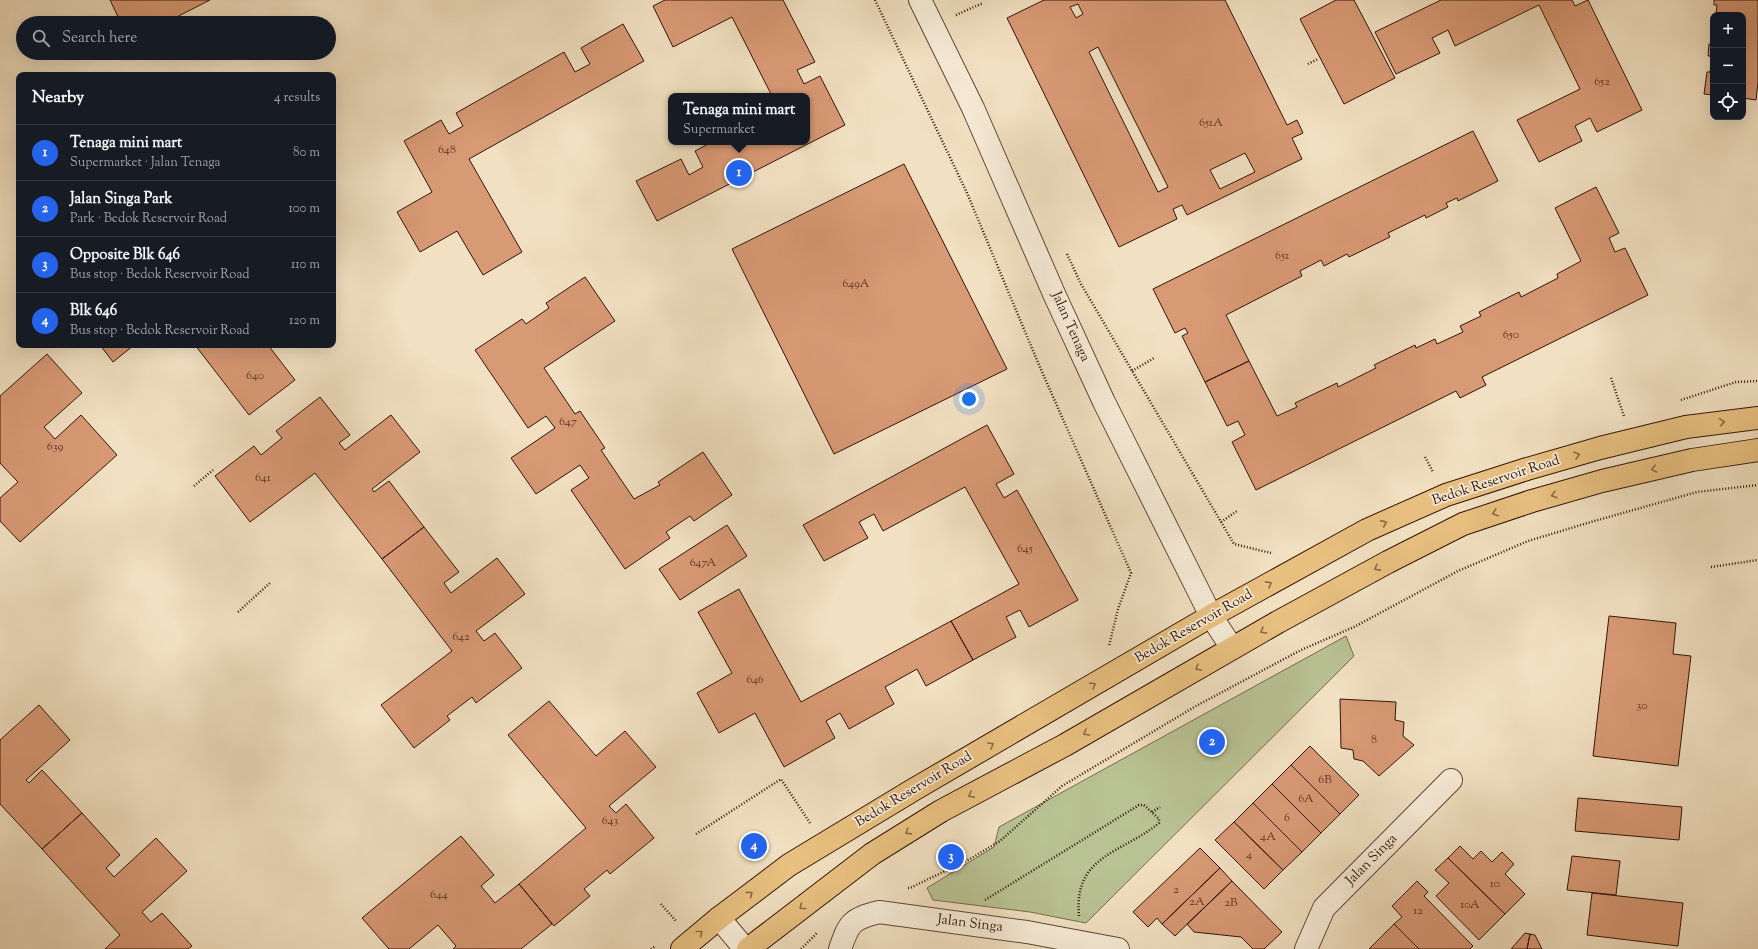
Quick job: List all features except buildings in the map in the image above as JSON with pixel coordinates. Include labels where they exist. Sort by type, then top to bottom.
[{"type":"main road","name":"Bedok Reservoir Road","points":[[682,949],[719,918],[789,865],[913,790],[1211,616],[1367,530],[1446,495],[1600,448],[1686,428],[1758,418]]},
{"type":"main road","points":[[746,949],[872,854],[941,811],[1065,745],[1232,648],[1381,566],[1463,524],[1532,501],[1602,481],[1692,460],[1758,450]]},
{"type":"street","name":"Jalan Tenaga","points":[[920,0],[973,108],[1055,296],[1104,402],[1211,616],[1232,648]]},
{"type":"street","name":"Jalan Singa","points":[[1306,949],[1324,908],[1451,780]]},
{"type":"street","name":"Jalan Singa","points":[[840,949],[848,927],[862,916],[879,912],[1027,932],[1118,949]]},
{"type":"street","points":[[719,918],[746,949]]},
{"type":"path","points":[[875,0],[967,193],[1042,372],[1131,573],[1118,610]]},
{"type":"path","points":[[953,10],[955,16],[983,3]]},
{"type":"path","points":[[1308,64],[1318,59]]},
{"type":"path","points":[[1066,253],[1081,284],[1234,544],[1273,554]]},
{"type":"path","points":[[1132,371],[1154,358]]},
{"type":"path","points":[[1612,378],[1624,418],[1632,416]]},
{"type":"path","points":[[1676,401],[1736,382],[1758,381]]},
{"type":"path","points":[[1425,457],[1436,478]]},
{"type":"path","points":[[194,486],[213,470]]},
{"type":"path","points":[[904,888],[910,888],[970,859],[1000,841],[1062,786],[1196,706],[1301,650],[1354,627],[1458,571],[1528,541],[1599,520],[1697,492],[1758,485]]},
{"type":"path","points":[[1221,522],[1237,511]]},
{"type":"path","points":[[1711,567],[1758,560]]},
{"type":"path","points":[[238,612],[271,582]]},
{"type":"path","points":[[696,834],[781,779],[811,825]]},
{"type":"path","points":[[982,901],[1139,805],[1143,805],[1159,819],[1158,823],[1097,862],[1084,878],[1079,903],[1083,942]]},
{"type":"path","points":[[1152,812],[1160,806]]},
{"type":"path","points":[[661,904],[676,922]]},
{"type":"path","points":[[801,949],[822,927]]},
{"type":"green space","points":[[1346,636],[1354,656],[1086,923],[1030,912],[933,900],[927,888],[994,847],[999,827]]},
{"type":"place","name":"Tenaga mini mart","points":[[739,173]]},
{"type":"place","name":"Jalan Singa Park","points":[[1212,742]]},
{"type":"place","name":"Blk 646","points":[[754,846]]},
{"type":"place","name":"Opposite Blk 646","points":[[951,857]]}]
